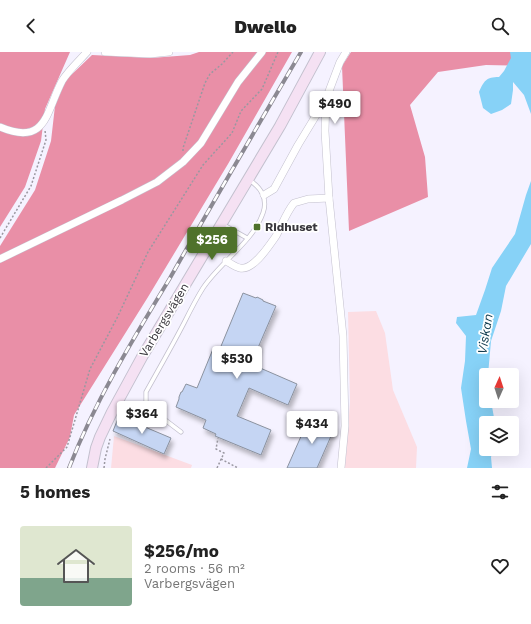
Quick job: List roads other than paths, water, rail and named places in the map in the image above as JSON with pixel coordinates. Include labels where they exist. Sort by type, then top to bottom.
[{"type":"main road","name":"Varbergsvägen","points":[[91,466],[96,448],[112,412],[152,339],[280,126],[320,52]]},
{"type":"street","points":[[0,127],[11,132],[22,133],[33,131],[39,127],[48,116],[63,79],[86,52]]},
{"type":"street","points":[[105,52],[150,54],[169,52]]},
{"type":"street","points":[[0,259],[157,182],[183,162],[201,143],[238,82],[262,52]]},
{"type":"street","points":[[264,195],[274,189],[298,145],[326,99],[340,62],[346,52]]},
{"type":"street","points":[[326,99],[325,132],[343,336],[345,426],[341,468]]},
{"type":"street","points":[[226,262],[240,268],[250,266],[263,253],[276,235],[294,203],[308,199],[330,198]]},
{"type":"lane","points":[[181,432],[152,410],[146,402],[146,392],[203,288],[217,269],[226,262],[257,227],[264,211],[264,195],[256,184],[248,179]]},
{"type":"lane","points":[[221,224],[247,238]]},
{"type":"water","points":[[510,52],[531,52],[531,114],[524,95],[513,82],[511,104],[502,110],[491,114],[483,108],[479,92],[486,80],[499,77],[504,71],[511,58]]},
{"type":"water","name":"Viskan","points":[[531,181],[531,244],[506,286],[501,311],[491,341],[489,368],[479,368],[479,408],[492,408],[494,416],[479,416],[479,456],[491,456],[492,468],[467,468],[471,449],[461,388],[465,361],[466,336],[456,323],[457,317],[476,315],[492,268],[515,234]]},
{"type":"railway","points":[[69,468],[79,443],[115,371],[301,52]]},
{"type":"place","name":"Ridhuset","points":[[257,227]]}]
